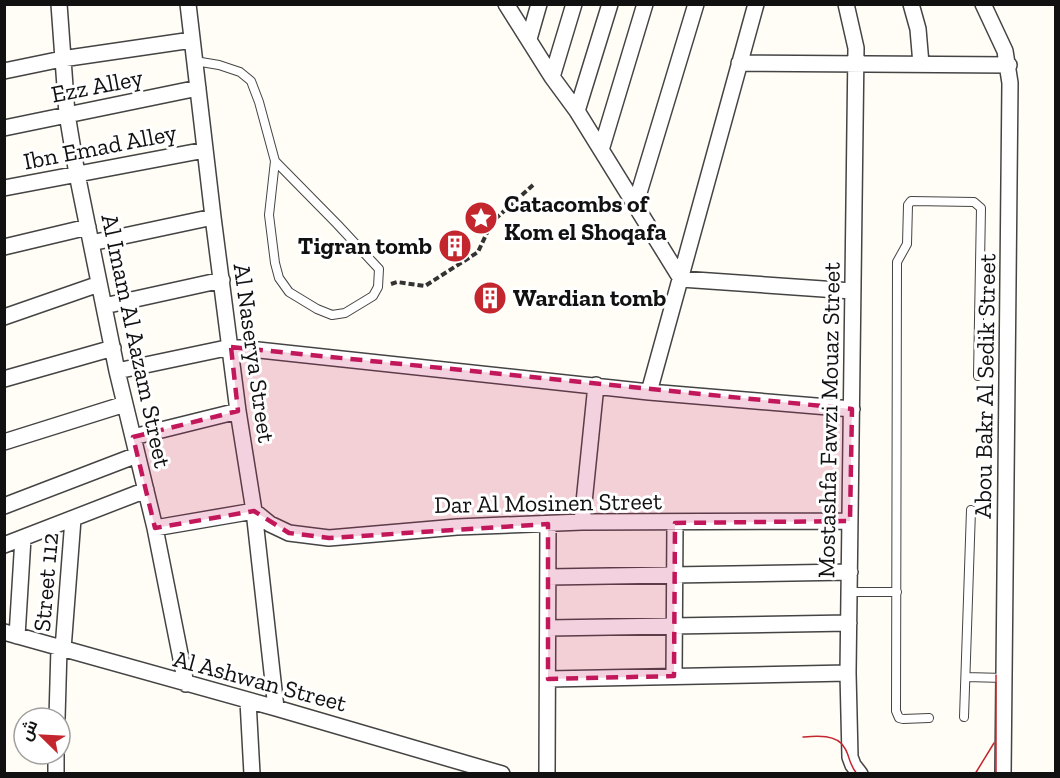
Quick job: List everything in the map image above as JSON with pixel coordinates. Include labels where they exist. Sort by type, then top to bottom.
[{"type":"street","name":"Al Imam Al Aazam Street","points":[[59,4],[62,59],[77,174],[117,371],[155,528],[186,684]]},
{"type":"street","name":"Al Naserya Street","points":[[188,4],[238,411],[254,512],[276,708]]},
{"type":"street","points":[[506,4],[552,77],[577,111],[681,279]]},
{"type":"street","points":[[529,39],[540,4]]},
{"type":"street","points":[[552,77],[574,4]]},
{"type":"street","points":[[577,111],[610,4]]},
{"type":"street","points":[[601,150],[645,4]]},
{"type":"street","points":[[635,206],[696,4]]},
{"type":"street","points":[[648,392],[756,4]]},
{"type":"street","name":"Mostashfa Fawzi Mouaz Street","points":[[846,4],[853,28],[856,64],[848,673],[850,757],[853,765],[861,774]]},
{"type":"street","points":[[911,4],[918,29],[921,64]]},
{"type":"street","name":"Abou Bakr Al Sedik Street","points":[[983,4],[1005,51],[1009,65],[1003,774]]},
{"type":"street","points":[[4,71],[62,59],[192,40]]},
{"type":"street","points":[[739,63],[1009,65]]},
{"type":"street","name":"Ezz Alley","points":[[4,128],[198,88]]},
{"type":"street","name":"Ibn Emad Alley","points":[[4,188],[205,150]]},
{"type":"street","points":[[91,243],[213,217]]},
{"type":"street","points":[[4,247],[88,227]]},
{"type":"street","points":[[681,279],[852,291]]},
{"type":"street","points":[[104,306],[222,280]]},
{"type":"street","points":[[4,317],[99,284]]},
{"type":"street","points":[[117,371],[231,347],[648,392],[852,409]]},
{"type":"street","points":[[4,379],[113,348]]},
{"type":"street","points":[[582,522],[596,385]]},
{"type":"street","points":[[4,442],[125,404]]},
{"type":"street","points":[[133,437],[238,411]]},
{"type":"street","points":[[4,506],[137,455]]},
{"type":"street","points":[[4,545],[146,490]]},
{"type":"street","points":[[155,528],[254,512]]},
{"type":"street","name":"Dar Al Mosinen Street","points":[[254,512],[270,524],[289,533],[329,538],[457,526],[582,522],[850,521]]},
{"type":"street","name":"Street 112","points":[[58,706],[73,519]]},
{"type":"street","points":[[674,676],[675,523]]},
{"type":"street","points":[[547,774],[548,524]]},
{"type":"street","points":[[11,634],[23,538]]},
{"type":"street","points":[[548,577],[850,572]]},
{"type":"street","points":[[548,628],[849,623]]},
{"type":"street","name":"Al Ashwan Street","points":[[11,634],[502,774]]},
{"type":"street","points":[[548,679],[848,673]]},
{"type":"street","points":[[248,701],[252,774]]},
{"type":"lane","points":[[195,61],[219,65],[240,72],[251,81],[259,102],[274,161],[269,215],[279,278],[289,292],[316,309],[332,315],[345,313],[373,296],[378,287],[379,269],[274,161]]},
{"type":"lane","points":[[929,718],[903,719],[897,714],[895,634],[897,262],[907,244],[908,206],[911,201],[974,202],[981,208],[978,376]]},
{"type":"lane","points":[[964,717],[971,510]]},
{"type":"lane","points":[[849,592],[897,592]]},
{"type":"lane","points":[[966,677],[1004,678]]},
{"type":"path","points":[[378,287],[397,282],[425,286],[478,252],[492,222],[534,185]]},
{"type":"highlighted area","points":[[231,347],[852,409],[850,521],[675,523],[674,676],[548,679],[548,524],[329,538],[289,533],[254,511],[155,528],[133,437],[238,411]]},
{"type":"tram line","points":[[996,675],[996,774]]},
{"type":"tram line","points":[[803,737],[814,736],[836,740],[846,750],[857,774]]},
{"type":"tram line","points":[[975,774],[994,743]]},
{"type":"place","name":"Catacombs of Kom el Shoqafa","points":[[481,218]]},
{"type":"place","name":"Tigran tomb","points":[[455,246]]},
{"type":"place","name":"Wardian tomb","points":[[490,298]]}]
